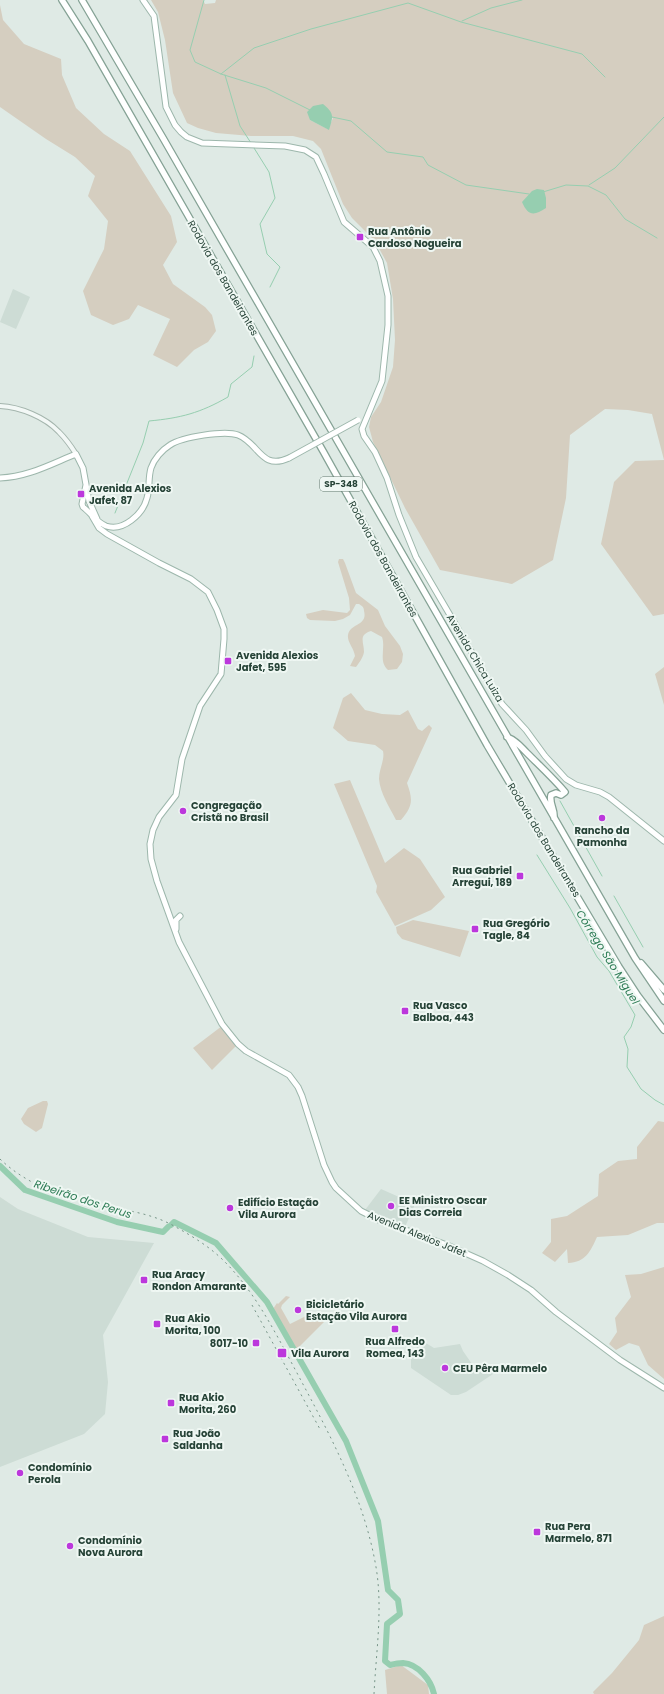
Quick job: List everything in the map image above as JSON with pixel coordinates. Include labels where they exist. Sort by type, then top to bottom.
[{"type":"highway","name":"Rodovia dos Bandeirantes","points":[[62,0],[92,48],[326,458],[487,745],[619,967],[638,996],[664,1030]]},
{"type":"highway","name":"Rodovia dos Bandeirantes","points":[[82,0],[635,958],[664,1001]]},
{"type":"highway","points":[[507,737],[515,740],[547,771],[565,792],[561,795],[556,793],[551,796],[551,804],[555,810],[554,818]]},
{"type":"highway","points":[[635,958],[648,970],[664,990]]},
{"type":"main road","points":[[0,478],[27,474],[76,454],[83,468],[88,504],[92,516],[100,523],[108,526],[120,526],[128,522],[140,511],[147,499],[151,467],[158,455],[174,442],[185,439],[232,433],[242,437],[268,460],[279,461],[289,458],[367,416],[382,381],[388,325],[388,296],[376,251],[365,239],[344,222],[320,164],[312,153],[291,147],[202,143],[181,132],[175,125],[166,107],[154,16],[143,0]]},
{"type":"main road","name":"Avenida Chica Luiza","points":[[367,416],[363,424],[363,433],[387,478],[393,499],[414,552],[502,704],[526,730],[545,756],[566,779],[576,785],[604,794],[664,841]]},
{"type":"main road","points":[[88,504],[104,532]]},
{"type":"main road","name":"Avenida Alexios Jafet","points":[[92,516],[97,526],[104,532],[126,546],[186,576],[205,589],[214,601],[224,629],[221,674],[200,706],[182,759],[176,795],[159,817],[153,830],[150,844],[153,869],[176,932],[209,1000],[229,1032],[246,1051],[288,1075],[298,1087],[324,1165],[336,1188],[361,1211],[447,1245],[508,1275],[531,1290],[556,1312],[620,1360],[664,1388]]},
{"type":"main road","points":[[176,932],[176,920],[180,916]]},
{"type":"street","points":[[0,406],[20,410],[53,426],[76,454]]},
{"type":"shaded area","points":[[151,0],[203,0],[205,4],[215,3],[216,0],[664,0],[664,460],[652,414],[628,410],[605,409],[570,435],[566,498],[553,560],[512,584],[440,570],[405,508],[373,442],[369,427],[371,417],[381,402],[393,367],[395,340],[393,299],[387,263],[375,241],[352,218],[343,204],[321,149],[313,141],[293,136],[251,136],[216,133],[187,123],[173,93],[165,40],[158,12]],"holes":[[[333,118],[328,129],[310,120]]]},
{"type":"shaded area","points":[[0,5],[3,20],[24,44],[61,59],[62,75],[76,108],[104,134],[130,151],[171,216],[177,242],[163,265],[173,284],[205,307],[212,315],[216,331],[208,342],[194,350],[177,367],[153,355],[170,319],[138,305],[129,319],[113,325],[91,315],[83,291],[104,249],[108,221],[88,196],[95,176],[75,157],[0,107]]},
{"type":"shaded area","points":[[323,104],[330,110],[332,116],[329,130],[310,120],[307,112],[313,106]]},
{"type":"shaded area","points":[[537,189],[544,190],[546,208],[532,213],[524,207],[522,202],[532,191]]},
{"type":"shaded area","points":[[13,289],[30,297],[16,329],[0,322]]},
{"type":"shaded area","points":[[664,460],[664,614],[653,616],[601,544],[614,482],[635,461]]},
{"type":"shaded area","points":[[339,559],[343,559],[345,563],[356,593],[378,610],[385,626],[400,646],[403,654],[402,662],[397,669],[388,670],[385,666],[383,663],[382,637],[371,631],[363,637],[364,652],[361,660],[356,667],[350,666],[355,656],[349,640],[349,631],[361,622],[365,616],[362,606],[359,604],[356,604],[350,615],[343,619],[335,621],[310,620],[307,618],[306,614],[323,610],[347,613],[350,610],[349,598],[338,562]]},
{"type":"shaded area","points":[[664,667],[664,705],[655,674]]},
{"type":"shaded area","points":[[351,693],[365,710],[382,714],[400,715],[408,710],[418,729],[422,731],[429,725],[432,728],[407,783],[411,803],[408,811],[401,820],[396,820],[381,790],[379,775],[383,751],[375,745],[348,741],[333,728],[343,698]]},
{"type":"shaded area","points":[[350,780],[385,863],[404,848],[420,859],[445,897],[431,910],[395,926],[376,892],[377,886],[334,784]]},
{"type":"shaded area","points":[[413,920],[469,931],[460,957],[402,939],[397,933],[396,927]]},
{"type":"shaded area","points":[[222,1026],[237,1045],[212,1070],[193,1048]]},
{"type":"shaded area","points":[[43,1101],[47,1101],[48,1104],[42,1128],[36,1132],[24,1124],[21,1119],[28,1108]]},
{"type":"shaded area","points":[[658,1121],[664,1122],[664,1223],[657,1223],[628,1235],[597,1237],[587,1255],[579,1261],[568,1263],[567,1249],[555,1262],[542,1253],[551,1242],[551,1219],[567,1216],[598,1196],[599,1174],[618,1161],[637,1159],[637,1147]]},
{"type":"shaded area","name":"EE Ministro Oscar Dias Correia","points":[[381,1189],[415,1204],[405,1227],[365,1210]]},
{"type":"shaded area","points":[[0,1197],[18,1209],[88,1237],[154,1243],[103,1335],[108,1382],[105,1414],[84,1434],[0,1467]]},
{"type":"shaded area","points":[[664,1267],[664,1379],[648,1365],[639,1346],[629,1343],[616,1350],[609,1344],[617,1332],[615,1318],[631,1297],[625,1275],[641,1274]]},
{"type":"shaded area","points":[[286,1296],[290,1297],[281,1308],[290,1324],[306,1316],[321,1316],[326,1320],[295,1351],[273,1309],[277,1303],[278,1304]]},
{"type":"shaded area","name":"CEU Pêra Marmelo","points":[[421,1340],[434,1348],[460,1344],[472,1364],[496,1372],[466,1392],[458,1395],[451,1395],[411,1368],[411,1358]]},
{"type":"shaded area","points":[[664,1616],[664,1694],[594,1694],[593,1692],[612,1673],[639,1640],[644,1625]]},
{"type":"shaded area","points":[[401,1665],[428,1685],[429,1694],[387,1694],[385,1670]]},
{"type":"waterway","points":[[204,0],[190,50],[195,62],[221,74],[266,88],[310,110]]},
{"type":"waterway","points":[[462,21],[491,8],[522,0]]},
{"type":"waterway","points":[[221,74],[254,48],[311,29],[408,3],[461,22],[582,54],[605,77]]},
{"type":"waterway","points":[[225,75],[240,126],[251,143]]},
{"type":"waterway","points":[[332,117],[351,121],[387,152],[423,157],[428,165],[466,185],[529,194]]},
{"type":"waterway","points":[[589,185],[615,168],[664,117]]},
{"type":"waterway","points":[[254,148],[269,172],[275,198],[260,224],[267,254],[280,267],[270,287]]},
{"type":"waterway","points":[[543,192],[566,185],[588,186],[606,195],[625,219],[657,238]]},
{"type":"waterway","points":[[115,513],[143,443],[149,421],[190,414],[228,397],[231,384],[252,367],[254,356]]},
{"type":"waterway","points":[[560,801],[602,876]]},
{"type":"waterway","name":"Córrego São Miguel","points":[[537,855],[570,908],[597,957],[609,971],[635,1015],[631,1027],[624,1037],[628,1049],[627,1067],[641,1089],[664,1105]]},
{"type":"waterway","points":[[614,896],[643,947]]},
{"type":"waterway","name":"Ribeirão dos Perus","points":[[0,1166],[25,1190],[117,1222],[163,1232],[168,1227]]},
{"type":"waterway","name":"Ribeirão dos Perus","points":[[171,1225],[174,1222],[216,1243],[267,1302],[346,1441],[378,1521],[388,1590],[398,1600],[400,1614],[387,1624],[385,1661],[390,1665],[401,1663],[414,1666],[427,1678],[434,1694]]},
{"type":"railway","points":[[0,1159],[21,1176],[58,1194],[85,1202],[147,1215],[174,1226],[219,1256],[235,1273],[256,1300],[265,1314],[333,1443],[354,1491],[371,1541],[376,1567],[379,1598],[374,1694]]},
{"type":"railway","points":[[252,1305],[321,1431]]},
{"type":"place","name":"Rua Antônio Cardoso Nogueira","points":[[360,237]]},
{"type":"place","name":"Avenida Alexios Jafet, 87","points":[[81,494]]},
{"type":"place","name":"Avenida Alexios Jafet, 595","points":[[228,661]]},
{"type":"place","name":"Congregação Cristã no Brasil","points":[[183,811]]},
{"type":"place","name":"Rancho da Pamonha","points":[[602,818]]},
{"type":"place","name":"Rua Gabriel Arregui, 189","points":[[520,876]]},
{"type":"place","name":"Rua Gregório Tagle, 84","points":[[475,929]]},
{"type":"place","name":"Rua Vasco Balboa, 443","points":[[405,1011]]},
{"type":"place","name":"EE Ministro Oscar Dias Correia","points":[[391,1206]]},
{"type":"place","name":"Edifício Estação Vila Aurora","points":[[230,1208]]},
{"type":"place","name":"Rua Aracy Rondon Amarante","points":[[144,1280]]},
{"type":"place","name":"Bicicletário Estação Vila Aurora","points":[[298,1310]]},
{"type":"place","name":"Rua Akio Morita, 100","points":[[157,1324]]},
{"type":"place","name":"Rua Alfredo Romea, 143","points":[[395,1329]]},
{"type":"place","name":"8017-10","points":[[256,1343]]},
{"type":"place","name":"Vila Aurora","points":[[282,1353]]},
{"type":"place","name":"CEU Pêra Marmelo","points":[[445,1368]]},
{"type":"place","name":"Rua Akio Morita, 260","points":[[171,1403]]},
{"type":"place","name":"Rua João Saldanha","points":[[165,1439]]},
{"type":"place","name":"Condomínio Perola","points":[[20,1473]]},
{"type":"place","name":"Rua Pera Marmelo, 871","points":[[537,1532]]},
{"type":"place","name":"Condomínio Nova Aurora","points":[[70,1546]]}]
